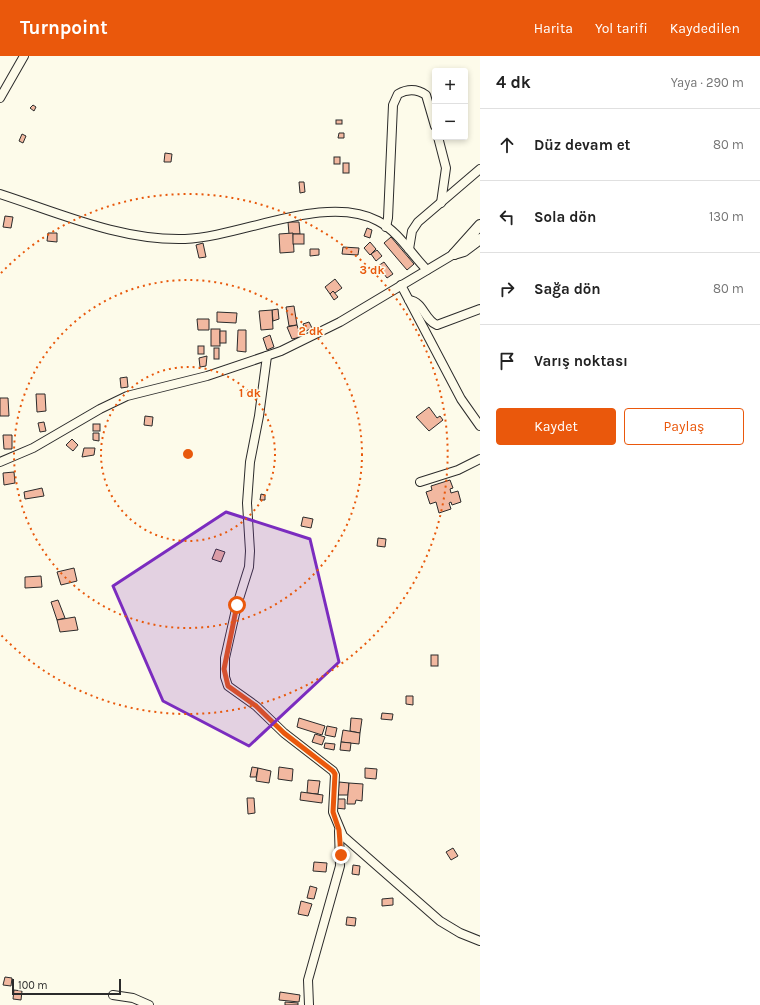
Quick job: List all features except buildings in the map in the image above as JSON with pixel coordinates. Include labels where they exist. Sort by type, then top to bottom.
[{"type":"main road","points":[[454,254],[480,225]]},
{"type":"main road","points":[[454,254],[464,251],[480,239]]},
{"type":"street","points":[[0,98],[24,56]]},
{"type":"street","points":[[386,227],[388,218],[393,105],[398,94],[407,90],[417,90],[426,95],[432,116]]},
{"type":"street","points":[[439,140],[446,168],[441,203]]},
{"type":"street","points":[[409,249],[412,231],[415,226],[480,169]]},
{"type":"street","points":[[0,194],[103,227],[142,236],[168,239],[202,237],[323,212],[348,213],[368,217],[386,227],[409,249],[427,270]]},
{"type":"street","points":[[0,462],[33,448],[100,409],[128,396],[207,376],[281,351],[340,322],[454,254]]},
{"type":"street","points":[[402,286],[461,399],[480,426]]},
{"type":"street","points":[[409,300],[418,303],[432,323],[437,325],[480,309]]},
{"type":"street","points":[[267,356],[259,416],[250,462],[247,503],[250,551],[249,567],[237,605],[225,658],[225,677],[228,686],[256,706],[281,730],[333,771],[335,774],[333,812],[339,830],[343,836],[428,912],[460,933],[480,941]]},
{"type":"street","points":[[420,482],[458,470],[480,459]]},
{"type":"street","points":[[308,1005],[308,980],[340,866],[339,830]]},
{"type":"street","points":[[113,995],[133,998],[149,1005]]},
{"type":"highlighted area","points":[[226,512],[310,539],[339,662],[249,746],[163,701],[113,586]]},
{"type":"route","points":[[237,605],[225,658],[224,669],[228,686],[264,712],[284,733],[333,771],[335,774],[332,800],[333,812],[335,822],[339,830],[341,855]]}]
